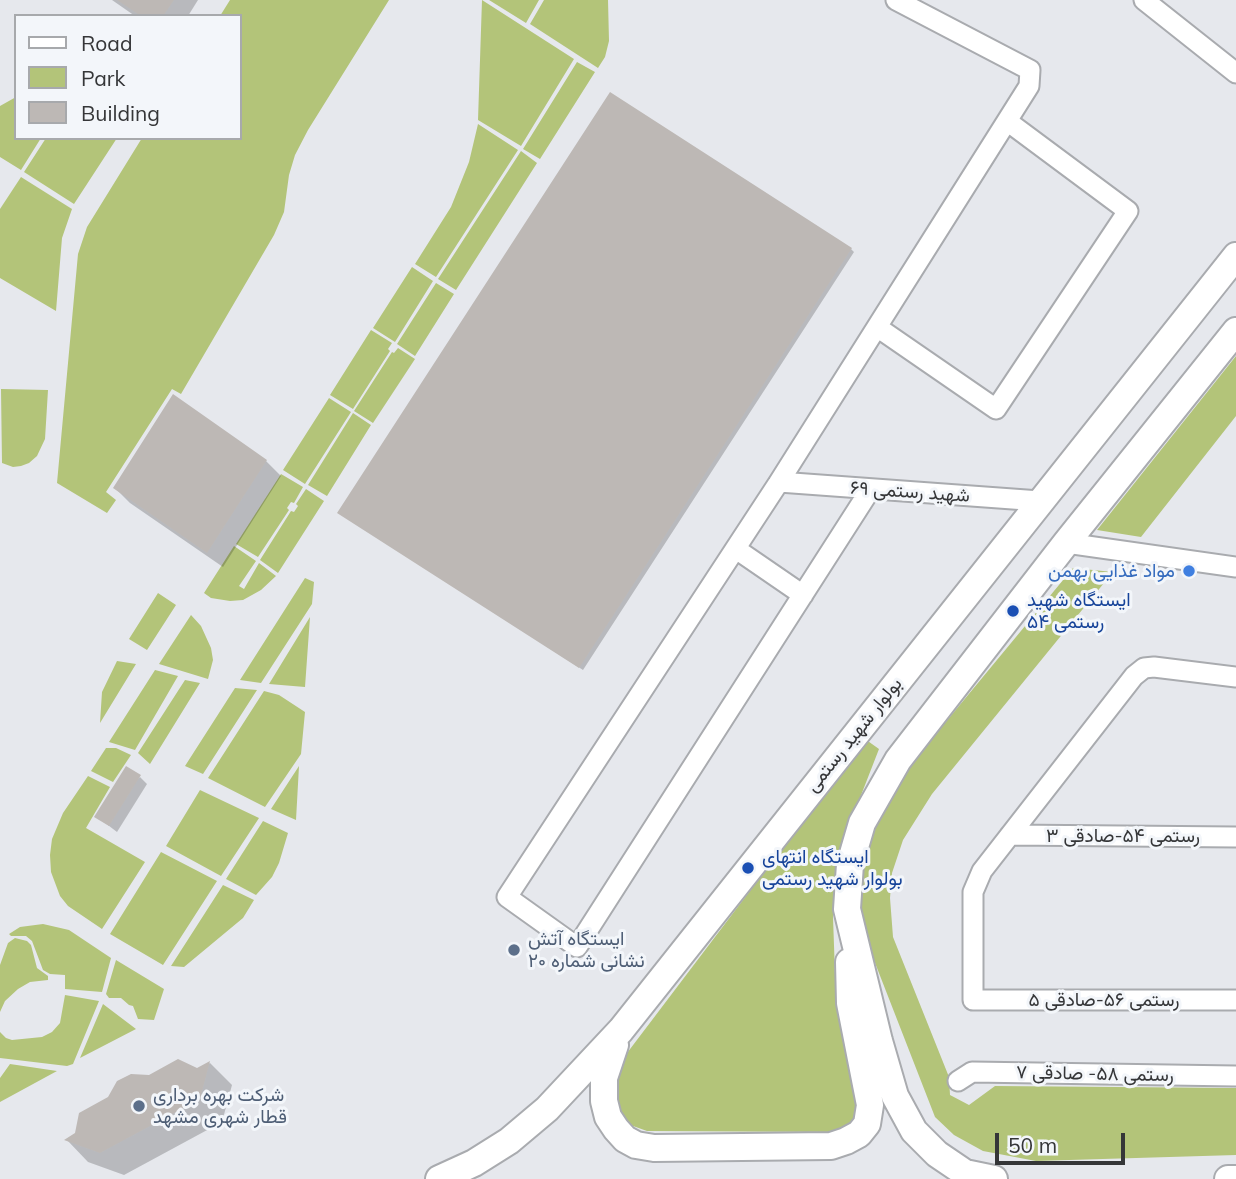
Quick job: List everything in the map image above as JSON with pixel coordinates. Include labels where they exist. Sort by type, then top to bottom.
[{"type":"main road","name":"بولوار شهید رستمی","points":[[439,1179],[474,1163],[509,1141],[547,1109],[621,1030],[1236,256]]},
{"type":"main road","points":[[621,1030],[604,1078],[604,1101],[608,1117],[616,1129],[625,1139],[636,1145],[654,1148],[831,1146],[859,1134],[867,1124],[870,1105],[850,1003],[847,909],[850,864],[862,822],[898,760],[1066,543],[1236,331]]},
{"type":"main road","points":[[847,909],[895,1096],[914,1131],[937,1154],[965,1173],[994,1179]]},
{"type":"main road","points":[[1228,1179],[1236,1179]]},
{"type":"street","points":[[870,490],[577,947],[507,897],[736,549],[1029,86],[1030,70],[896,0]]},
{"type":"street","points":[[1144,0],[1236,74]]},
{"type":"street","points":[[877,327],[996,409],[1128,211],[1007,121]]},
{"type":"street","name":"شهید رستمی ۶۹","points":[[779,482],[1040,501]]},
{"type":"street","points":[[1066,543],[1236,567]]},
{"type":"street","points":[[736,549],[803,595]]},
{"type":"street","points":[[1010,835],[1134,677],[1144,668],[1236,677]]},
{"type":"street","name":"رستمی ۵۴-صادقی ۳","points":[[1010,835],[1236,837]]},
{"type":"street","name":"رستمی ۵۶-صادقی ۵","points":[[1010,835],[982,872],[972,892],[973,1000],[1236,1000]]},
{"type":"street","name":"رستمی ۵۸- صادقی ۷","points":[[958,1081],[972,1072],[1236,1076]]},
{"type":"green space","points":[[230,0],[389,0],[295,155],[289,175],[284,212],[274,235],[181,394],[172,389],[106,492],[116,500],[107,513],[57,483],[78,254],[87,227],[141,140],[242,140],[242,14],[221,14]]},
{"type":"green space","points":[[482,0],[574,59],[521,146],[478,120]]},
{"type":"green space","points":[[489,0],[539,0],[526,23]]},
{"type":"green space","points":[[544,0],[608,0],[609,41],[605,57],[598,68],[530,24]]},
{"type":"green space","points":[[577,62],[595,72],[540,159],[523,149]]},
{"type":"green space","points":[[14,98],[14,140],[40,140],[21,170],[0,157],[0,106]]},
{"type":"green space","points":[[478,124],[518,150],[436,277],[415,264],[451,207],[469,162]]},
{"type":"green space","points":[[45,140],[116,140],[74,204],[24,172]]},
{"type":"green space","points":[[521,151],[537,163],[456,290],[438,279]]},
{"type":"green space","points":[[21,177],[72,209],[62,238],[56,311],[0,278],[0,209]]},
{"type":"green space","points":[[412,267],[433,281],[395,342],[373,328]]},
{"type":"green space","points":[[436,283],[454,294],[415,356],[397,344]]},
{"type":"green space","points":[[371,330],[392,343],[388,349],[390,351],[353,409],[330,395]]},
{"type":"green space","points":[[398,348],[415,359],[373,423],[354,411],[392,352]]},
{"type":"green space","points":[[1236,356],[1236,416],[1141,537],[1097,530]]},
{"type":"green space","points":[[1,389],[48,390],[45,439],[37,456],[21,466],[13,467],[2,463]]},
{"type":"green space","points":[[329,398],[351,412],[305,484],[283,470]]},
{"type":"green space","points":[[353,413],[371,425],[327,496],[308,485]]},
{"type":"green space","points":[[281,474],[303,487],[294,503],[291,502],[287,508],[289,510],[258,557],[236,544]]},
{"type":"green space","points":[[306,489],[324,501],[278,573],[260,560],[291,511],[294,512],[298,506],[296,504]]},
{"type":"green space","points":[[234,546],[256,561],[239,586],[244,589],[259,563],[276,576],[261,590],[243,600],[211,598],[204,593]]},
{"type":"green space","points":[[1073,568],[1113,572],[932,794],[903,840],[892,873],[890,898],[893,937],[949,1077],[950,1095],[969,1105],[995,1086],[1236,1088],[1236,1155],[1036,1161],[983,1151],[954,1135],[935,1117],[863,932],[857,891],[862,860],[873,827],[906,770]]},
{"type":"green space","points":[[305,578],[314,582],[312,604],[261,683],[240,680]]},
{"type":"green space","points":[[158,593],[176,605],[147,650],[129,639]]},
{"type":"green space","points":[[191,615],[201,626],[211,648],[213,660],[208,679],[159,664]]},
{"type":"green space","points":[[310,617],[305,687],[269,684]]},
{"type":"green space","points":[[117,661],[136,664],[100,723],[102,692]]},
{"type":"green space","points":[[155,670],[178,676],[135,750],[109,742]]},
{"type":"green space","points":[[185,680],[200,683],[150,764],[138,753]]},
{"type":"green space","points":[[235,688],[257,690],[203,774],[185,766]]},
{"type":"green space","points":[[264,691],[279,695],[305,712],[301,754],[265,807],[208,778]]},
{"type":"green space","points":[[865,739],[879,749],[837,857],[833,917],[835,974],[860,1104],[852,1122],[836,1132],[647,1131],[633,1126],[614,1104],[614,1074],[621,1061]]},
{"type":"green space","points":[[106,748],[116,748],[131,755],[113,782],[91,771]]},
{"type":"green space","points":[[299,766],[296,820],[271,809]]},
{"type":"green space","points":[[88,776],[110,787],[86,828],[145,862],[102,929],[68,906],[60,896],[51,872],[52,839],[63,813]]},
{"type":"green space","points":[[200,790],[259,818],[221,876],[166,846]]},
{"type":"green space","points":[[263,821],[288,833],[272,877],[256,895],[226,879]]},
{"type":"green space","points":[[161,852],[217,881],[163,965],[110,934]]},
{"type":"green space","points":[[223,885],[254,900],[243,918],[184,967],[171,966]]},
{"type":"green space","points":[[43,924],[69,930],[111,958],[102,992],[65,989],[65,975],[50,974],[43,970],[32,941],[26,936],[9,934],[20,927]]},
{"type":"green space","points":[[15,938],[31,945],[37,968],[48,976],[48,980],[30,982],[18,989],[5,1001],[0,1012],[0,965],[8,943]]},
{"type":"green space","points":[[116,960],[164,989],[154,1020],[138,1019],[133,1006],[121,998],[109,998],[106,994]]},
{"type":"green space","points":[[65,995],[99,1001],[73,1064],[67,1066],[0,1058],[0,1032],[12,1040],[42,1037],[52,1032],[60,1023]]},
{"type":"green space","points":[[103,1004],[136,1029],[80,1058]]},
{"type":"green space","points":[[10,1064],[57,1071],[0,1102],[0,1078]]},
{"type":"building","points":[[117,0],[174,0],[164,14],[138,14]]},
{"type":"building","points":[[610,92],[852,248],[579,668],[337,513]]},
{"type":"building","points":[[173,394],[267,460],[207,553],[113,488]]},
{"type":"building","points":[[126,766],[141,775],[109,826],[94,817]]},
{"type":"building","name":"شرکت بهره برداری قطار شهری مشهد","points":[[178,1059],[197,1068],[210,1061],[200,1099],[100,1153],[64,1140],[75,1133],[79,1113],[108,1097],[117,1081],[131,1074],[149,1075]]},
{"type":"place","name":"مواد غذایی بهمن","points":[[1189,571]]},
{"type":"place","name":"ایستگاه شهید رستمی ۵۴","points":[[1013,611]]},
{"type":"place","name":"ایستگاه انتهای بولوار شهید رستمی","points":[[748,868]]},
{"type":"place","name":"ایستگاه آتش نشانی شماره ۲۰","points":[[514,950]]},
{"type":"place","name":"شرکت بهره برداری قطار شهری مشهد","points":[[139,1106]]}]
